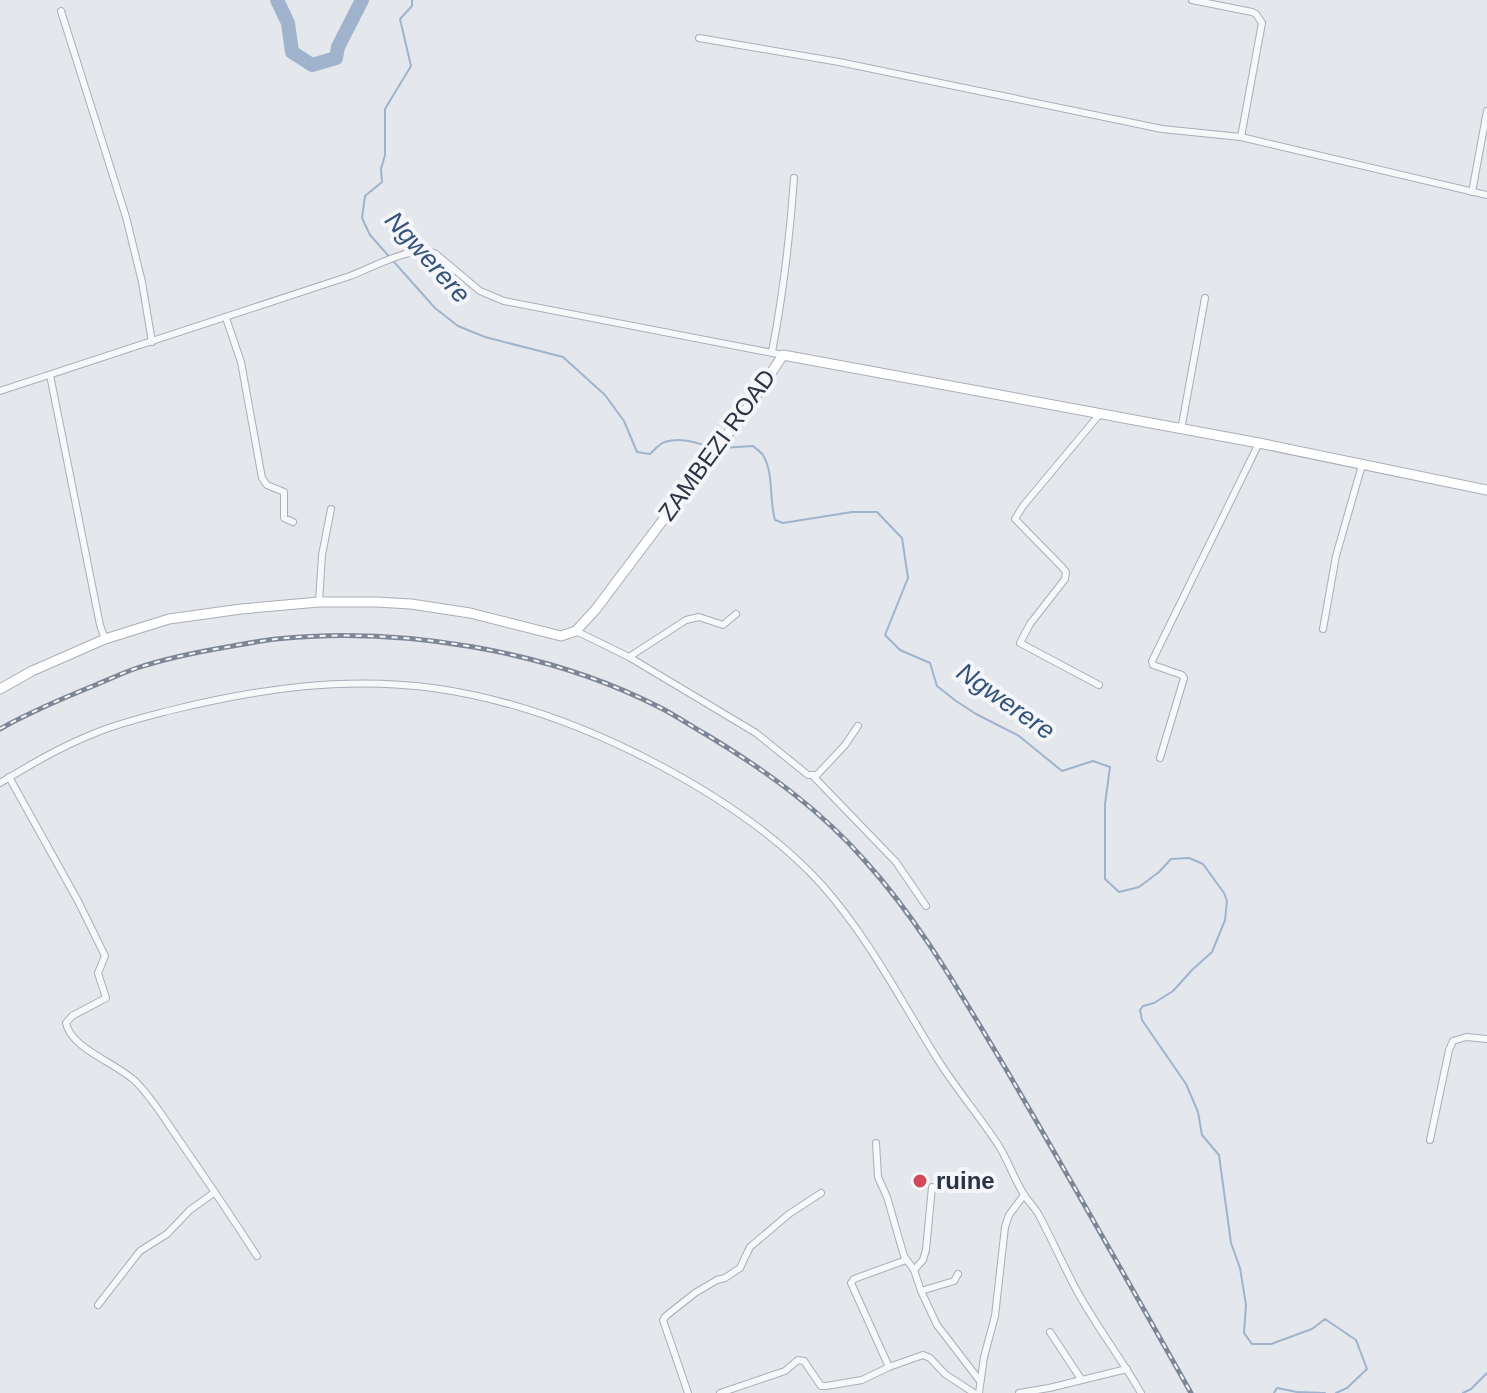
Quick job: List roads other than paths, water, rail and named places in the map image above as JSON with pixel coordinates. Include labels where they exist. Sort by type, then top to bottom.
[{"type":"main road","name":"ZAMBEZI ROAD","points":[[576,631],[596,609],[754,399],[778,353],[1259,443],[1487,490]]},
{"type":"main road","points":[[0,688],[105,639],[169,619],[241,609],[319,602],[376,602],[470,613],[561,636],[576,631]]},
{"type":"street","points":[[1192,0],[1252,12],[1262,23],[1241,137]]},
{"type":"street","points":[[61,11],[126,217],[142,282],[152,342]]},
{"type":"street","points":[[699,38],[839,62],[1162,129],[1241,137],[1487,195]]},
{"type":"street","points":[[1472,192],[1487,111]]},
{"type":"street","points":[[0,391],[226,318],[407,253],[422,251],[436,254],[480,291],[504,301],[778,353],[794,178]]},
{"type":"street","points":[[1181,430],[1205,298]]},
{"type":"street","points":[[226,318],[241,362],[262,478],[267,485],[284,492],[284,518],[293,522]]},
{"type":"street","points":[[50,375],[105,639]]},
{"type":"street","points":[[1099,415],[1015,519],[1066,572],[1065,579],[1030,624],[1020,643],[1099,685]]},
{"type":"street","points":[[1160,758],[1184,678],[1153,665],[1152,661],[1259,443]]},
{"type":"street","points":[[1323,629],[1336,556],[1362,465]]},
{"type":"street","points":[[319,602],[322,555],[331,509]]},
{"type":"street","points":[[629,657],[686,620],[699,617],[723,625],[736,614]]},
{"type":"street","points":[[576,631],[629,657],[756,733],[813,776],[896,862],[926,906]]},
{"type":"street","points":[[0,783],[56,751],[121,724],[210,701],[260,691],[316,685],[400,684],[499,701],[560,720],[632,751],[679,776],[722,802],[787,851],[849,917],[945,1071],[998,1145],[1024,1195],[1038,1213],[1079,1295],[1141,1393]]},
{"type":"street","points":[[813,776],[836,755],[858,726]]},
{"type":"street","points":[[9,777],[105,956],[98,973],[106,998],[67,1019],[66,1029],[86,1048],[126,1073],[142,1089],[257,1256]]},
{"type":"street","points":[[1430,1140],[1453,1041],[1466,1037],[1487,1039]]},
{"type":"street","points":[[876,1143],[878,1177],[906,1260],[914,1270],[943,1336],[980,1381]]},
{"type":"street","points":[[914,1270],[923,1260],[926,1250],[932,1187]]},
{"type":"street","points":[[98,1305],[140,1251],[167,1234],[190,1210],[215,1192]]},
{"type":"street","points":[[688,1393],[663,1320],[695,1293],[740,1268],[750,1247],[789,1214],[821,1193]]},
{"type":"street","points":[[720,1393],[785,1371],[798,1360],[804,1361],[821,1386],[862,1380],[918,1356],[927,1356],[945,1374],[977,1393],[995,1316],[1005,1227],[1009,1215],[1024,1195]]},
{"type":"street","points":[[889,1367],[851,1283],[854,1279],[906,1260]]},
{"type":"street","points":[[921,1291],[954,1281],[958,1274]]},
{"type":"street","points":[[1050,1332],[1081,1379]]},
{"type":"street","points":[[1019,1393],[1127,1369]]},
{"type":"waterway","name":"Ngwerere","points":[[277,0],[288,23],[292,52],[312,65],[336,58],[338,47],[362,0]]},
{"type":"waterway","name":"Ngwerere","points":[[412,0],[412,6],[400,19],[411,66],[385,109],[382,182],[365,196],[362,218],[370,235],[435,308],[458,326],[485,337],[563,357],[605,395],[624,421],[637,452],[650,454],[663,443],[677,440],[711,448]]},
{"type":"waterway","name":"Ngwerere","points":[[721,448],[753,446],[762,454],[769,470],[775,520],[783,523],[852,512],[877,512],[902,538],[908,578],[885,635],[900,650],[930,663],[937,686],[956,701],[1019,736],[1062,771],[1093,761],[1110,767],[1105,804],[1105,879],[1119,892],[1139,887],[1171,859],[1189,858],[1203,864],[1224,893],[1227,901],[1225,920],[1212,952],[1173,991],[1143,1006],[1140,1010],[1142,1020],[1186,1084],[1198,1112],[1202,1135],[1219,1155],[1231,1243],[1240,1268],[1246,1305],[1244,1333],[1252,1344],[1271,1344],[1312,1329],[1325,1319],[1356,1340],[1367,1369],[1347,1388],[1336,1393]]},
{"type":"waterway","points":[[1463,1393],[1487,1373]]},
{"type":"waterway","name":"Ngwerere","points":[[1274,1393],[1277,1388],[1325,1393]]},
{"type":"railway","points":[[0,729],[57,701],[147,665],[255,642],[323,636],[422,640],[521,657],[569,670],[665,710],[750,762],[791,792],[849,843],[886,885],[939,960],[1003,1064],[1191,1393]]},
{"type":"place","name":"ruine","points":[[920,1181]]}]
